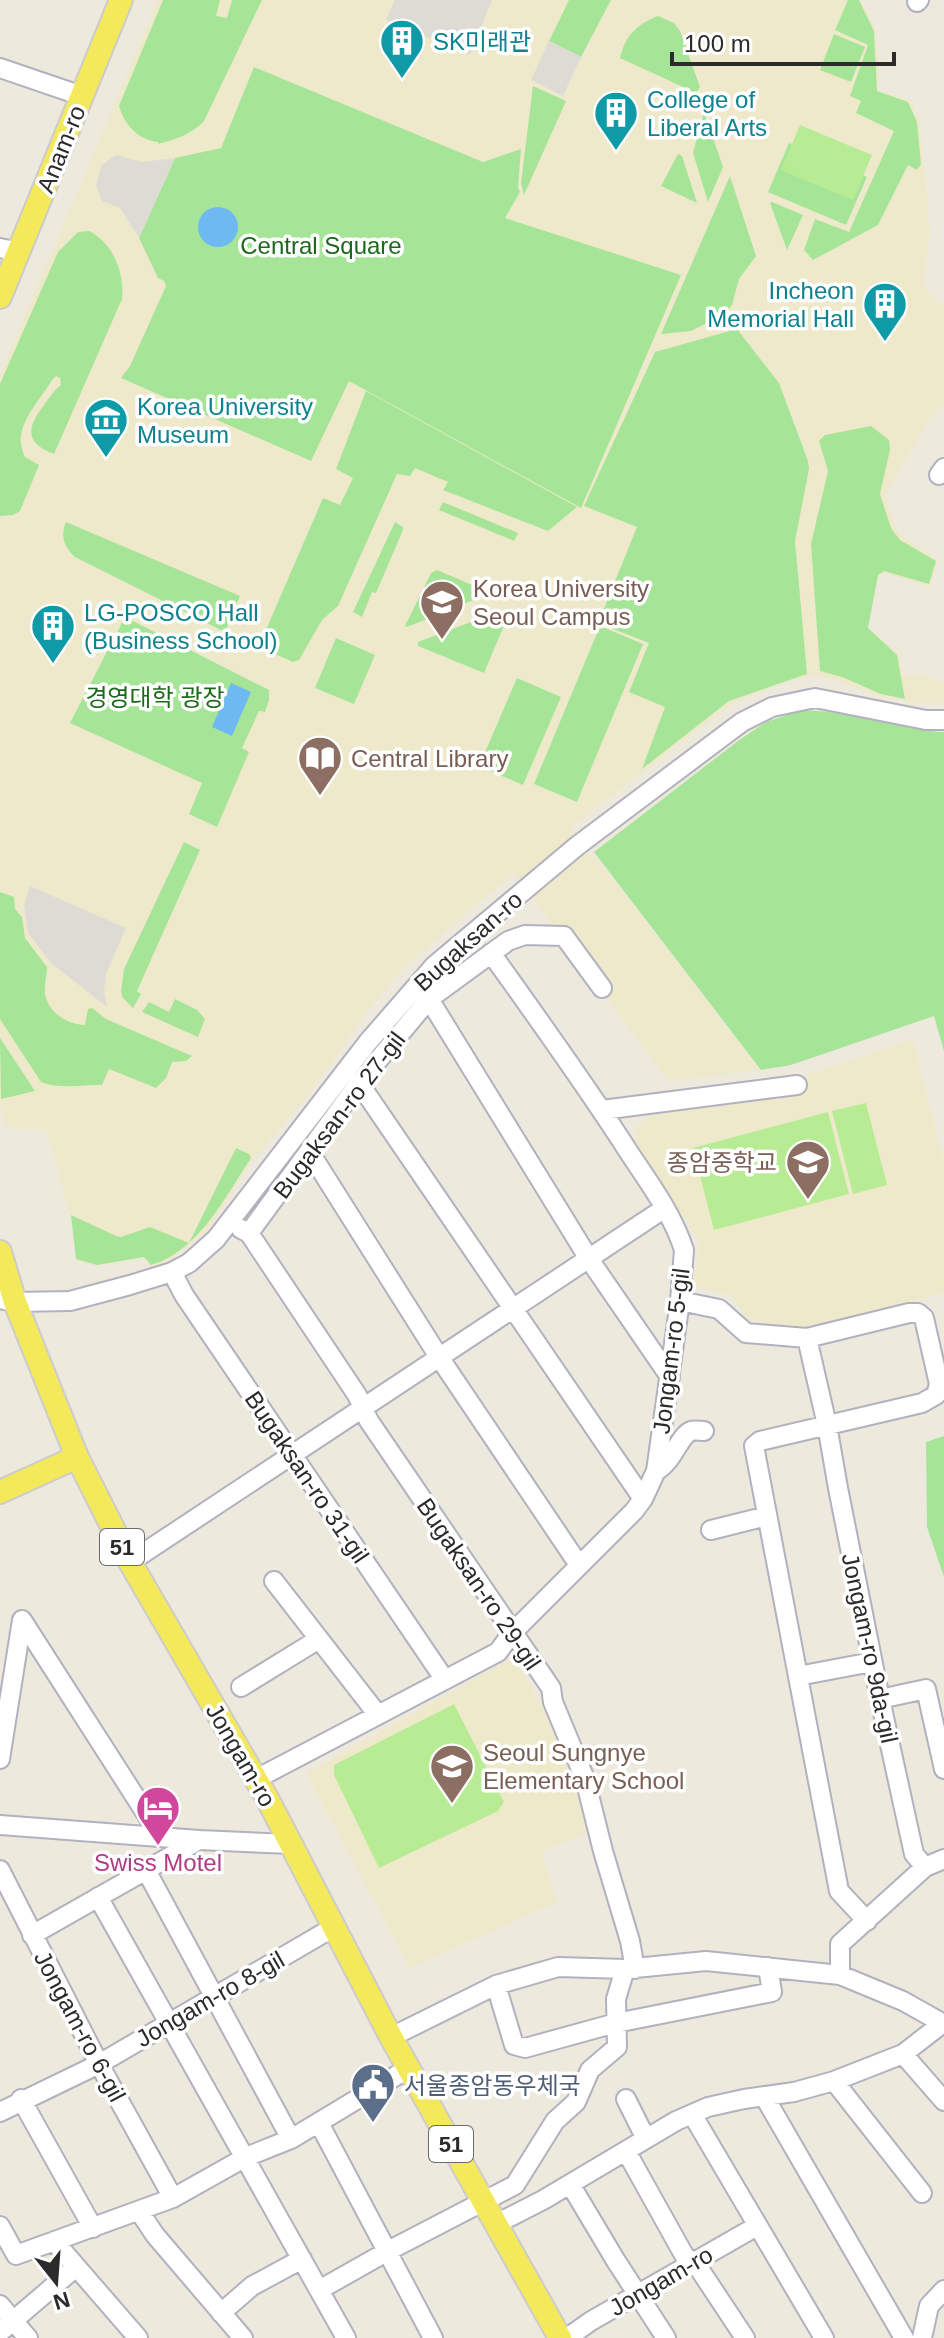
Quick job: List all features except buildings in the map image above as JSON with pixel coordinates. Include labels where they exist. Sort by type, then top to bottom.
[{"type":"main road","name":"Anam-ro","points":[[0,297],[9,250],[82,96],[121,0]]},
{"type":"main road","name":"Jongam-ro","points":[[0,1252],[8,1301],[77,1457],[130,1562],[256,1779],[391,2037],[560,2338]]},
{"type":"main road","points":[[0,1492],[77,1457]]},
{"type":"street","points":[[0,68],[82,96]]},
{"type":"street","name":"Bugaksan-ro","points":[[8,1301],[70,1301],[172,1272],[202,1253],[368,1042],[434,966],[577,846],[742,722],[772,707],[815,698],[926,720],[944,720]]},
{"type":"street","name":"Bugaksan-ro 27-gil","points":[[249,1233],[359,1083],[429,999],[491,953],[517,937],[564,936],[602,988]]},
{"type":"street","name":"Jongam-ro 5-gil","points":[[256,1779],[498,1652],[512,1633],[634,1511],[656,1471],[680,1301],[684,1250],[665,1208],[602,1110],[491,953]]},
{"type":"street","points":[[429,999],[589,1259],[670,1377]]},
{"type":"street","points":[[359,1083],[643,1499]]},
{"type":"street","points":[[602,1110],[797,1085]]},
{"type":"street","points":[[309,1151],[439,1357],[579,1565]]},
{"type":"street","points":[[130,1562],[665,1208]]},
{"type":"street","points":[[228,1223],[249,1233]]},
{"type":"street","name":"Bugaksan-ro 29-gil","points":[[249,1233],[357,1395],[362,1408],[551,1688],[553,1702],[585,1779],[630,1941],[630,1969]]},
{"type":"street","name":"Bugaksan-ro 31-gil","points":[[172,1272],[184,1295],[291,1455],[445,1680]]},
{"type":"street","points":[[680,1301],[719,1309],[746,1333],[807,1338],[909,1313],[918,1313],[924,1318],[939,1384],[936,1395],[922,1403],[755,1443],[754,1449],[839,1891],[867,1921]]},
{"type":"street","name":"Jongam-ro 9da-gil","points":[[807,1338],[914,1854],[925,1867]]},
{"type":"street","name":"Jongam-ro 5-gil","points":[[656,1471],[667,1464],[688,1433],[704,1431]]},
{"type":"street","points":[[711,1530],[767,1516]]},
{"type":"street","points":[[274,1581],[378,1715]]},
{"type":"street","points":[[0,1759],[22,1620],[161,1837]]},
{"type":"street","points":[[241,1687],[319,1639]]},
{"type":"street","points":[[798,1676],[872,1662]]},
{"type":"street","points":[[880,1699],[926,1689],[944,1769]]},
{"type":"street","points":[[0,1825],[291,1844]]},
{"type":"street","name":"Jongam-ro 6-gil","points":[[173,2198],[32,1935],[199,1840]]},
{"type":"street","points":[[840,1975],[840,1944],[925,1867],[944,1859]]},
{"type":"street","points":[[0,1870],[32,1935]]},
{"type":"street","points":[[146,1870],[291,2139]]},
{"type":"street","points":[[98,1897],[346,2338]]},
{"type":"street","name":"Jongam-ro 8-gil","points":[[0,2112],[21,2099],[99,2064],[334,1927]]},
{"type":"street","points":[[391,2037],[496,1985],[558,1967],[630,1969],[706,1961],[840,1975],[903,2001],[943,2024],[903,2054],[834,2081],[794,2092],[708,2107],[692,2114],[496,2224]]},
{"type":"street","points":[[496,1985],[514,2045],[525,2048],[616,2023],[772,1992],[768,1967]]},
{"type":"street","points":[[319,2290],[515,2185],[555,2121],[576,2102],[590,2070],[617,2047],[616,1999],[630,1969]]},
{"type":"street","points":[[903,2054],[944,2101]]},
{"type":"street","points":[[0,2226],[16,2255],[173,2198],[246,2157],[291,2139],[409,2068]]},
{"type":"street","points":[[834,2081],[922,2193]]},
{"type":"street","points":[[764,2096],[904,2338]]},
{"type":"street","points":[[21,2099],[93,2228]]},
{"type":"street","points":[[626,2099],[646,2139]]},
{"type":"street","points":[[692,2114],[824,2338]]},
{"type":"street","points":[[319,2123],[433,2338]]},
{"type":"street","points":[[626,2151],[684,2255],[700,2270],[745,2338]]},
{"type":"street","points":[[570,2184],[666,2338]]},
{"type":"street","points":[[139,2211],[237,2336]]},
{"type":"street","name":"Jongam-ro","points":[[567,2338],[591,2321],[757,2226]]},
{"type":"street","points":[[54,2241],[138,2338]]},
{"type":"street","points":[[221,2313],[252,2286],[302,2259]]},
{"type":"street","points":[[7,2326],[76,2267]]},
{"type":"street","points":[[922,2338],[929,2306],[944,2290]]},
{"type":"street","points":[[0,2305],[7,2326],[28,2338]]},
{"type":"shaded area","name":"Korea University Seoul Campus","points":[[158,0],[861,0],[876,30],[879,90],[910,100],[920,120],[930,231],[923,285],[944,306],[944,406],[930,419],[885,495],[895,527],[903,537],[939,560],[930,587],[884,573],[879,576],[868,627],[900,655],[903,675],[920,674],[944,683],[944,702],[926,704],[881,697],[813,675],[772,688],[732,704],[569,829],[622,890],[760,1070],[669,1082],[514,873],[398,975],[371,1007],[312,1090],[251,1162],[207,1231],[169,1261],[151,1267],[144,1258],[97,1266],[76,1261],[71,1219],[46,1130],[6,1128],[0,1106],[0,375]]},
{"type":"shaded area","points":[[395,0],[492,0],[470,55],[386,20]]},
{"type":"shaded area","points":[[549,41],[581,57],[563,96],[531,80]]},
{"type":"shaded area","points":[[117,155],[142,162],[175,158],[139,238],[120,208],[102,201],[96,186],[101,166]]},
{"type":"shaded area","points":[[30,886],[126,928],[106,974],[104,990],[107,1007],[51,963],[28,933],[24,905]]},
{"type":"shaded area","name":"종암중학교","points":[[913,1039],[944,1162],[944,1293],[809,1329],[748,1319],[731,1295],[694,1286],[699,1239],[634,1145],[636,1127],[648,1116],[801,1077]]},
{"type":"shaded area","name":"Seoul Sungnye Elementary School","points":[[514,1657],[541,1705],[573,1778],[590,1831],[541,1852],[557,1902],[410,1968],[306,1773]]},
{"type":"green space","points":[[163,0],[220,0],[216,16],[227,18],[232,0],[262,0],[204,121],[188,133],[158,144],[133,130],[119,106]]},
{"type":"green space","points":[[569,0],[611,0],[581,57],[549,41]]},
{"type":"green space","points":[[848,0],[859,0],[874,31],[877,91],[908,102],[917,122],[921,164],[917,170],[908,165],[878,225],[813,260],[804,250],[815,219],[849,232],[894,131],[856,113],[861,101],[850,96],[868,45],[835,30]]},
{"type":"green space","points":[[658,16],[674,23],[680,31],[700,87],[696,93],[620,58],[633,32]]},
{"type":"green space","points":[[834,34],[865,47],[851,82],[820,70]]},
{"type":"green space","name":"Central Square","points":[[254,67],[483,162],[521,149],[520,192],[505,218],[681,275],[581,508],[349,381],[311,461],[121,378],[130,366],[166,286],[158,278],[139,238],[175,158],[221,148]]},
{"type":"green space","points":[[533,86],[566,101],[524,195],[521,183]]},
{"type":"green space","points":[[704,112],[723,167],[708,202],[693,153]]},
{"type":"green space","points":[[800,125],[872,155],[853,200],[781,170]]},
{"type":"green space","points":[[789,143],[867,177],[846,225],[768,192]]},
{"type":"green space","points":[[678,154],[682,156],[697,203],[661,186]]},
{"type":"green space","points":[[730,176],[756,256],[739,279],[732,305],[725,314],[691,331],[661,334]]},
{"type":"green space","points":[[770,203],[803,215],[787,250]]},
{"type":"green space","points":[[89,231],[105,243],[116,260],[122,299],[54,454],[37,445],[31,434],[38,413],[61,385],[60,378],[56,376],[52,380],[28,416],[21,446],[25,457],[39,465],[20,511],[0,516],[0,384],[58,252],[78,232]]},
{"type":"green space","points":[[737,329],[779,383],[808,461],[795,541],[807,674],[729,701],[642,769],[665,707],[629,692],[649,643],[598,623],[637,527],[584,506],[655,352]]},
{"type":"green space","points":[[366,391],[577,507],[548,531],[443,490],[448,482],[415,468],[410,476],[397,474],[338,606],[322,620],[299,660],[293,662],[264,649],[262,639],[323,498],[340,505],[353,478],[336,469]]},
{"type":"green space","points":[[871,426],[889,440],[890,450],[880,494],[891,528],[900,540],[936,561],[929,584],[884,571],[878,575],[868,628],[897,655],[905,699],[881,694],[820,671],[811,544],[828,471],[819,441],[825,435]]},
{"type":"green space","points":[[443,502],[518,533],[514,541],[439,510]]},
{"type":"green space","points":[[66,522],[240,596],[225,632],[75,557],[64,541]]},
{"type":"green space","points":[[395,522],[403,530],[376,593],[372,592],[362,617],[353,612]]},
{"type":"green space","points":[[437,570],[491,593],[405,626],[431,573]]},
{"type":"green space","points":[[511,609],[484,673],[418,646],[418,642]]},
{"type":"green space","name":"경영대학 광장","points":[[125,617],[269,690],[265,712],[259,711],[242,748],[249,752],[217,827],[189,814],[202,783],[70,723]]},
{"type":"green space","points":[[600,626],[643,644],[577,802],[534,784]]},
{"type":"green space","points":[[336,638],[375,655],[354,704],[315,688]]},
{"type":"green space","points":[[517,678],[561,697],[523,785],[479,766]]},
{"type":"green space","points":[[802,710],[851,715],[944,732],[944,1051],[934,1016],[791,1065],[761,1070],[594,852],[738,741],[766,722]]},
{"type":"green space","points":[[184,842],[200,850],[137,991],[141,994],[133,1008],[121,992],[124,969]]},
{"type":"green space","points":[[0,892],[14,897],[15,909],[22,917],[25,938],[47,967],[45,994],[55,1012],[72,1023],[85,1025],[88,1009],[92,1008],[106,1019],[192,1056],[186,1061],[172,1062],[166,1078],[156,1088],[109,1069],[102,1085],[63,1086],[41,1082],[0,1019]]},
{"type":"green space","points":[[175,999],[197,1010],[205,1019],[198,1037],[142,1012],[149,1002],[169,1012]]},
{"type":"green space","points":[[0,1038],[35,1091],[1,1099]]},
{"type":"green space","points":[[866,1103],[887,1185],[853,1194],[832,1111]]},
{"type":"green space","points":[[828,1112],[849,1194],[714,1230],[693,1148]]},
{"type":"green space","points":[[236,1148],[249,1154],[251,1158],[221,1205],[189,1242]]},
{"type":"green space","points":[[71,1215],[116,1236],[150,1227],[189,1243],[168,1258],[151,1265],[144,1257],[97,1265],[76,1259]]},
{"type":"green space","points":[[944,1436],[944,1577],[927,1527],[926,1442]]},
{"type":"green space","points":[[454,1704],[504,1802],[498,1811],[379,1868],[334,1775],[334,1765]]},
{"type":"water","points":[[218,207],[232,213],[238,227],[232,241],[218,247],[204,241],[198,227],[204,213]]},
{"type":"water","points":[[231,683],[251,692],[232,736],[212,727]]},
{"type":"place","name":"SK미래관","points":[[402,80]]},
{"type":"place","name":"College of Liberal Arts","points":[[616,152]]},
{"type":"place","name":"Incheon Memorial Hall","points":[[885,343]]},
{"type":"place","name":"Korea University Museum","points":[[106,459]]},
{"type":"place","name":"Korea University Seoul Campus","points":[[442,641]]},
{"type":"place","name":"LG-POSCO Hall (Business School)","points":[[53,665]]},
{"type":"place","name":"Central Library","points":[[320,797]]},
{"type":"place","name":"종암중학교","points":[[808,1201]]},
{"type":"place","name":"Seoul Sungnye Elementary School","points":[[452,1805]]},
{"type":"place","name":"Swiss Motel","points":[[158,1847]]},
{"type":"place","name":"서울종암동우체국","points":[[373,2124]]}]
